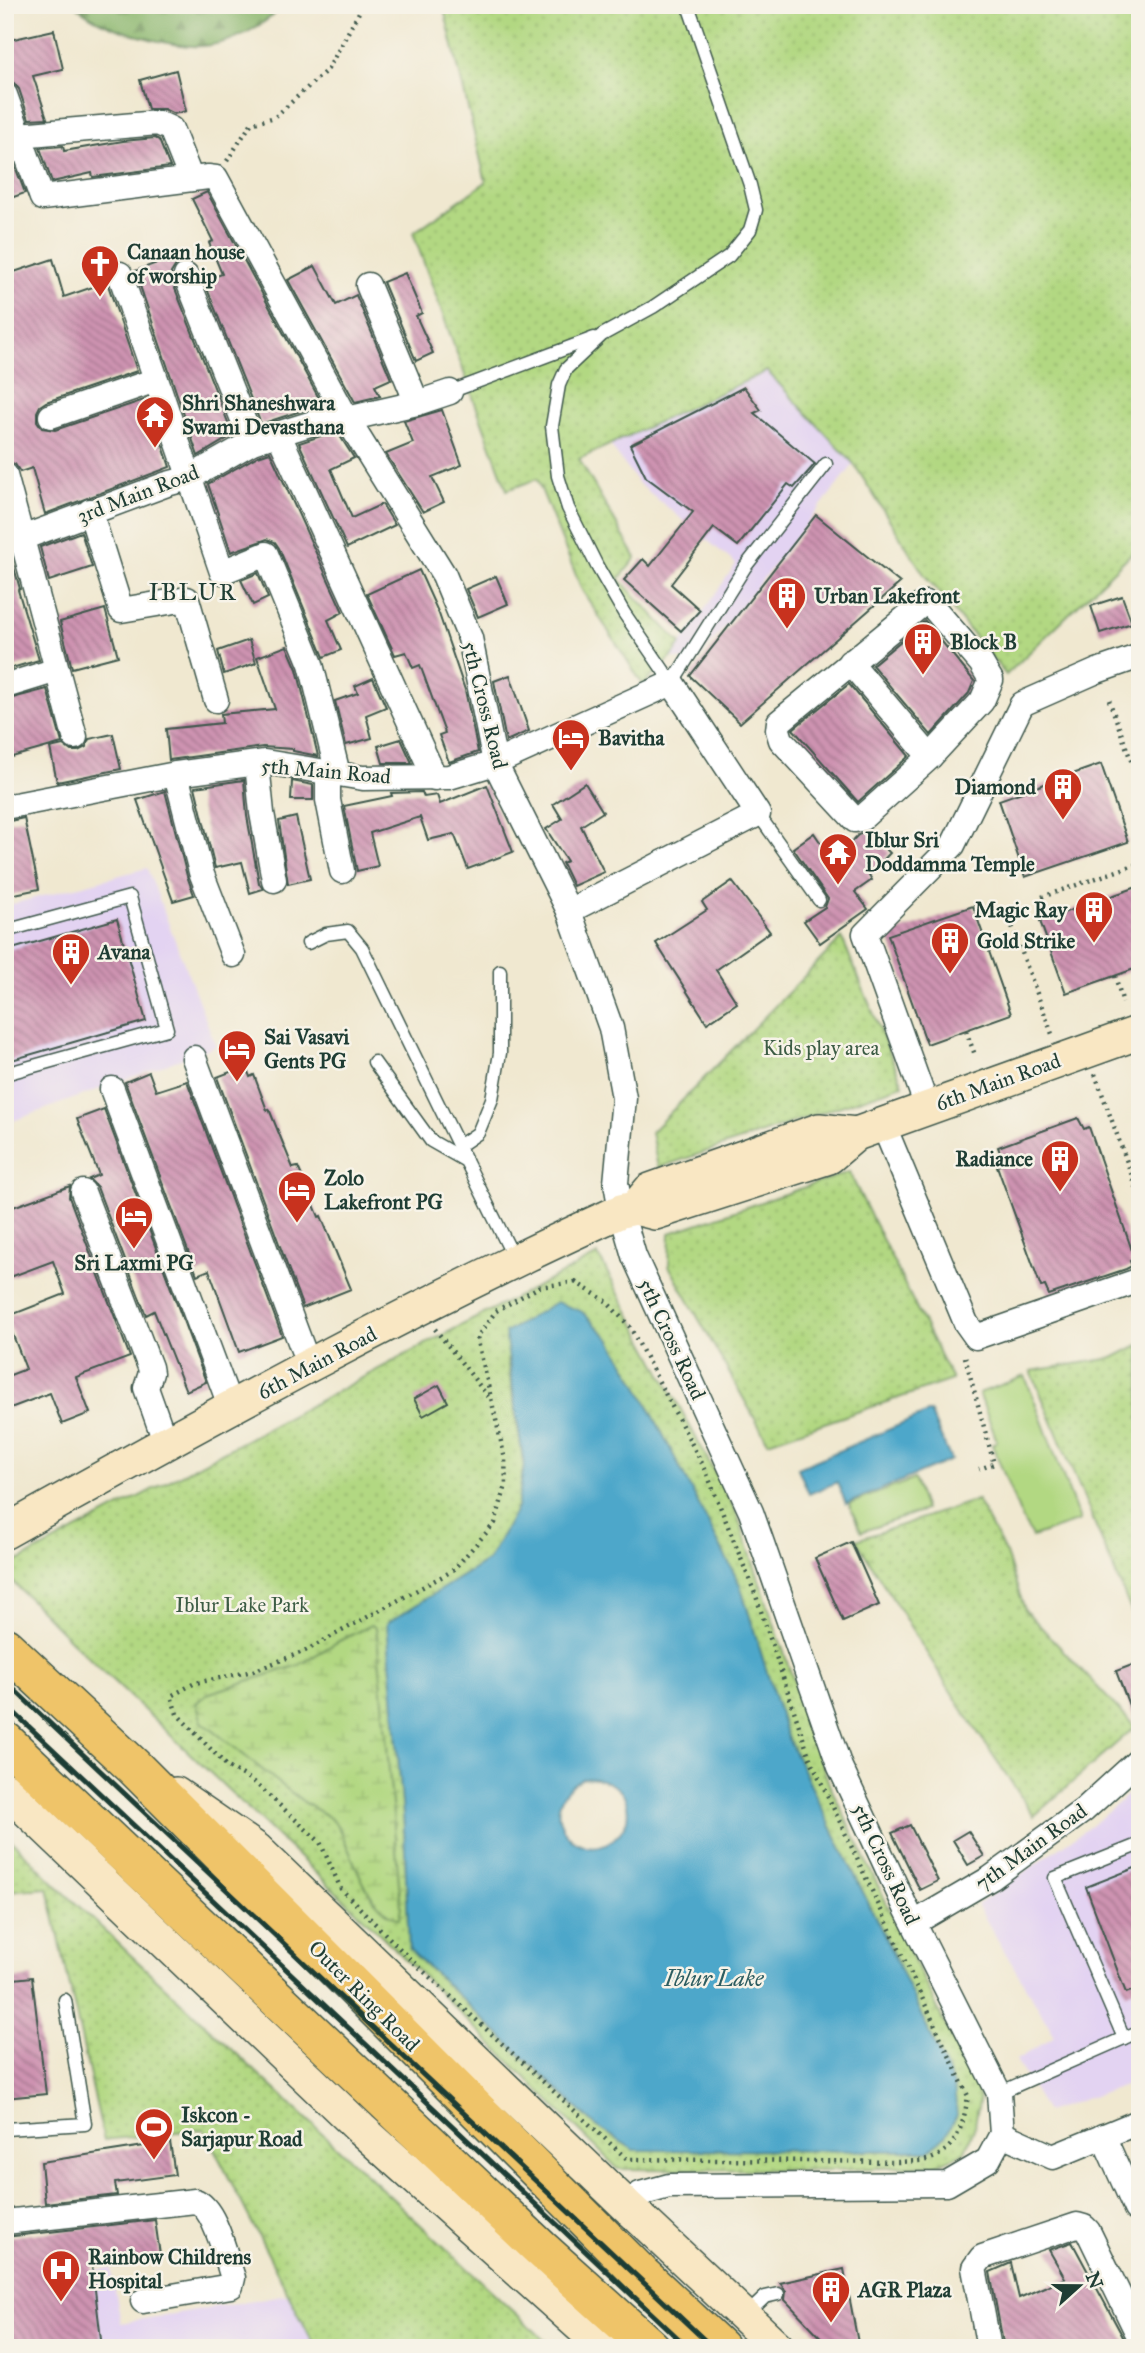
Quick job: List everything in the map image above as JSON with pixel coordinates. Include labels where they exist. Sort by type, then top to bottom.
[{"type":"highway","name":"Outer Ring Road","points":[[5,1647],[133,1766],[631,2264],[720,2348]]},
{"type":"highway","points":[[5,1687],[53,1690]]},
{"type":"highway","points":[[5,1741],[540,2248],[578,2302],[651,2348]]},
{"type":"street","points":[[5,95],[42,198],[216,178]]},
{"type":"street","points":[[19,135],[158,123],[171,129],[191,179]]},
{"type":"street","name":"5th Cross Road","points":[[216,178],[347,419],[444,575],[470,638],[495,763],[569,911],[611,1028],[624,1098],[616,1183],[628,1210],[634,1256],[751,1512],[840,1768],[999,2093],[1002,2134]]},
{"type":"street","points":[[120,274],[222,572],[266,554],[311,664],[333,773],[328,800],[342,872]]},
{"type":"street","points":[[186,276],[252,442]]},
{"type":"street","points":[[368,285],[417,403]]},
{"type":"street","points":[[51,416],[156,380]]},
{"type":"street","name":"3rd Main Road","points":[[14,541],[90,511],[189,478],[252,442],[332,417],[347,419],[417,403],[450,392]]},
{"type":"street","points":[[279,435],[435,778]]},
{"type":"street","points":[[5,475],[14,541],[57,670],[75,737]]},
{"type":"street","points":[[90,511],[121,610],[187,599],[216,700]]},
{"type":"street","points":[[990,680],[982,701],[930,757],[861,819],[855,820],[781,740],[778,730],[779,722],[926,603],[931,605],[981,663],[990,680],[1022,704]]},
{"type":"street","points":[[927,1107],[865,934],[953,845],[1022,704],[1097,671],[1140,656]]},
{"type":"street","points":[[850,662],[930,757]]},
{"type":"street","points":[[5,686],[57,670]]},
{"type":"street","points":[[569,911],[758,814],[672,683]]},
{"type":"street","name":"5th Main Road","points":[[5,807],[176,774],[265,762],[363,778],[449,777],[495,763],[672,683]]},
{"type":"street","points":[[257,764],[262,813],[274,880]]},
{"type":"street","points":[[176,774],[201,872],[233,955]]},
{"type":"street","name":"6th Main Road","points":[[8,1524],[166,1444],[309,1366],[514,1260],[628,1210],[655,1213],[829,1157],[869,1129],[1140,1032]]},
{"type":"street","points":[[194,1058],[309,1366]]},
{"type":"street","points":[[112,1089],[231,1408]]},
{"type":"street","points":[[869,1129],[965,1323],[976,1337],[1140,1280]]},
{"type":"street","points":[[83,1192],[150,1367],[151,1373],[146,1388],[166,1444]]},
{"type":"street","name":"7th Main Road","points":[[914,1923],[991,1878],[1084,1810],[1140,1759]]},
{"type":"street","points":[[133,1766],[257,1849],[626,2206],[778,2348]]},
{"type":"street","points":[[5,1789],[361,2129],[578,2302],[605,2348]]},
{"type":"street","points":[[626,2206],[640,2194],[669,2186],[947,2184],[988,2160],[1002,2134],[1053,2157],[1103,2136],[1138,2127]]},
{"type":"street","points":[[1103,2136],[1136,2209],[1140,2210]]},
{"type":"street","points":[[5,2222],[195,2201],[203,2203],[211,2215],[233,2278],[231,2287],[143,2301]]},
{"type":"street","points":[[989,2348],[974,2268],[977,2262],[982,2257],[1077,2225],[1088,2231],[1140,2337]]},
{"type":"lane","points":[[450,392],[602,335],[653,307],[729,256],[750,230],[756,210],[750,185],[688,5]]},
{"type":"lane","points":[[602,335],[566,369],[559,385],[552,426],[558,476],[568,508],[597,566],[624,613],[672,683],[745,567],[825,464]]},
{"type":"lane","points":[[758,814],[819,900]]},
{"type":"lane","points":[[5,931],[130,897],[167,1029],[5,1074]]},
{"type":"lane","points":[[308,943],[326,933],[348,931],[362,948],[514,1260]]},
{"type":"lane","points":[[458,1146],[478,1133],[492,1099],[500,1053],[500,971]]},
{"type":"lane","points":[[374,1062],[431,1141],[466,1161]]},
{"type":"lane","points":[[1124,2038],[1055,1878],[1140,1844]]},
{"type":"lane","points":[[5,2129],[85,2124],[65,2000]]},
{"type":"lane","points":[[999,2093],[1140,2031]]},
{"type":"lane","points":[[745,2317],[765,2297],[778,2294]]},
{"type":"path","points":[[216,178],[251,124],[275,117],[328,69],[363,5]]},
{"type":"path","points":[[1109,700],[1140,785]]},
{"type":"path","points":[[1042,897],[1140,863]]},
{"type":"path","points":[[1005,907],[1053,1038]]},
{"type":"path","points":[[1115,976],[1123,1003]]},
{"type":"path","points":[[966,1031],[975,1055]]},
{"type":"path","points":[[1086,1050],[1140,1196]]},
{"type":"path","points":[[433,1325],[439,1337],[492,1401],[505,1459],[506,1485],[495,1523],[452,1571],[305,1651],[253,1671],[195,1683],[171,1696],[177,1714],[228,1767],[252,1780],[320,1842],[341,1889],[407,1956],[627,2159],[900,2162],[933,2158],[953,2144],[963,2122],[968,2096],[809,1756],[756,1596],[705,1469],[630,1327],[606,1301],[575,1282],[539,1287],[496,1311],[477,1337],[492,1401]]},
{"type":"path","points":[[976,1337],[960,1341],[994,1464],[979,1469]]},
{"type":"shaded area","points":[[767,371],[854,464],[697,662],[671,658],[736,564],[638,483],[610,445]]},
{"type":"shaded area","points":[[147,868],[216,1046],[5,1124],[5,906]]},
{"type":"shaded area","points":[[1140,1785],[1140,2081],[1046,2112],[1016,2060],[1055,2036],[977,1905],[1092,1825]]},
{"type":"shaded area","points":[[111,2268],[121,2323],[288,2294],[316,2348],[5,2348],[5,2282]]},
{"type":"green space","points":[[76,5],[279,5],[272,16],[233,39],[209,45],[188,46],[116,29]]},
{"type":"green space","points":[[443,5],[1140,5],[1140,545],[1006,675],[925,576],[854,464],[767,371],[579,459],[636,558],[619,579],[681,644],[671,658],[643,685],[582,590],[537,479],[507,490],[413,233],[486,182]]},
{"type":"green space","name":"Kids play area","points":[[842,938],[903,1085],[658,1168],[651,1132]]},
{"type":"green space","points":[[849,1172],[952,1380],[768,1442],[669,1266],[670,1233]]},
{"type":"green space","name":"Iblur Lake Park","points":[[598,1255],[736,1512],[829,1784],[980,2097],[974,2129],[964,2153],[935,2165],[839,2170],[618,2169],[373,1927],[69,1639],[5,1574],[5,1568]],"holes":[[[610,1339],[636,1382],[740,1585],[787,1737],[885,1937],[634,2150],[595,2125],[409,1949],[404,1827],[387,1624],[488,1560],[517,1508],[524,1466],[507,1360]]]},
{"type":"green space","points":[[1140,1344],[1140,1632],[1031,1371],[1113,1358]]},
{"type":"green space","points":[[1025,1376],[1080,1521],[1032,1537],[992,1444],[997,1441],[979,1393]]},
{"type":"green space","points":[[914,1479],[925,1510],[861,1532],[849,1504]]},
{"type":"green space","points":[[977,1500],[1006,1554],[1025,1610],[1135,1727],[1034,1816],[960,1706],[856,1540]]},
{"type":"green space","points":[[371,1625],[376,1628],[377,1634],[401,1906],[399,1919],[377,1904],[369,1892],[335,1823],[202,1722],[196,1703],[210,1693],[299,1665]]},
{"type":"green space","points":[[5,1834],[137,1961],[553,2348],[316,2348],[204,2129],[104,2140],[48,1888],[5,1891]]},
{"type":"water","name":"Iblur Lake","points":[[556,1302],[581,1311],[610,1339],[636,1382],[740,1585],[787,1737],[954,2086],[957,2115],[946,2135],[929,2151],[634,2150],[595,2125],[409,1949],[404,1827],[387,1623],[488,1560],[517,1508],[524,1466],[505,1333]],"holes":[[[583,1778],[609,1783],[622,1793],[628,1809],[627,1819],[612,1840],[598,1846],[585,1846],[573,1840],[564,1830],[559,1817],[560,1803],[567,1790]]]},
{"type":"water","points":[[930,1412],[951,1460],[846,1504],[837,1482],[809,1494],[798,1468]]},
{"type":"building","points":[[54,30],[63,69],[33,76],[47,118],[29,119],[19,89],[14,83],[5,80],[5,41]]},
{"type":"building","points":[[176,70],[186,111],[174,114],[164,109],[148,109],[140,80]]},
{"type":"building","points":[[155,138],[159,140],[170,167],[93,177],[92,173],[52,182],[40,148],[63,146],[64,151]]},
{"type":"building","points":[[5,140],[25,193],[5,200]]},
{"type":"building","points":[[207,192],[322,404],[261,424],[204,281],[222,274],[209,243],[213,241],[192,199]]},
{"type":"building","points":[[173,257],[176,265],[171,273],[172,281],[233,435],[198,456],[135,271]]},
{"type":"building","points":[[53,259],[64,297],[107,282],[137,371],[46,402],[37,412],[37,421],[42,428],[55,430],[147,399],[170,467],[45,514],[32,468],[20,472],[15,464],[5,461],[5,275]]},
{"type":"building","points":[[315,266],[336,305],[356,295],[391,379],[375,386],[380,396],[355,402],[288,280]]},
{"type":"building","points":[[405,273],[422,313],[416,316],[433,353],[416,361],[383,282]]},
{"type":"building","points":[[744,387],[761,410],[754,413],[815,464],[794,488],[788,484],[738,546],[714,528],[671,584],[700,610],[681,631],[624,580],[643,559],[650,566],[693,512],[646,477],[630,445]]},
{"type":"building","points":[[442,410],[462,465],[432,477],[444,502],[423,512],[386,454],[413,443],[404,421]]},
{"type":"building","points":[[333,432],[338,433],[354,458],[331,469],[352,518],[382,504],[395,525],[347,548],[299,443]]},
{"type":"building","points":[[270,452],[343,612],[328,620],[341,650],[324,657],[275,542],[267,539],[231,552],[208,484]]},
{"type":"building","name":"Urban Lakefront","points":[[816,515],[900,583],[740,723],[690,676]]},
{"type":"building","points":[[81,532],[92,567],[49,581],[40,547]]},
{"type":"building","points":[[5,557],[11,557],[39,660],[5,670]]},
{"type":"building","points":[[419,570],[439,614],[465,690],[478,752],[449,762],[439,735],[445,733],[420,665],[413,668],[406,652],[395,655],[367,594]]},
{"type":"building","points":[[258,573],[268,598],[253,605],[241,580]]},
{"type":"building","points":[[496,576],[508,604],[478,617],[466,589]]},
{"type":"building","points":[[1122,596],[1132,623],[1100,633],[1091,606]]},
{"type":"building","points":[[105,609],[118,656],[72,668],[60,622]]},
{"type":"building","name":"Block B","points":[[925,621],[974,681],[969,693],[931,735],[872,665]]},
{"type":"building","points":[[249,640],[256,663],[224,674],[218,651]]},
{"type":"building","points":[[287,646],[297,669],[318,756],[293,749],[263,747],[169,760],[166,729],[222,723],[221,714],[275,709],[257,657]]},
{"type":"building","points":[[510,675],[529,731],[506,741],[494,681]]},
{"type":"building","points":[[373,678],[386,707],[366,715],[372,738],[346,745],[335,701],[358,693],[355,686]]},
{"type":"building","points":[[849,684],[909,756],[858,802],[793,729]]},
{"type":"building","points":[[47,689],[62,743],[5,759],[5,700]]},
{"type":"building","points":[[113,734],[121,769],[57,782],[50,748],[63,745],[71,751],[78,751],[86,747],[89,739]]},
{"type":"building","points":[[401,739],[412,763],[383,763],[378,746]]},
{"type":"building","name":"Diamond","points":[[1101,764],[1128,842],[1025,877],[999,800]]},
{"type":"building","points":[[244,780],[247,816],[259,883],[263,889],[250,893],[242,862],[215,868],[195,787]]},
{"type":"building","points":[[292,781],[313,785],[313,800],[291,800]]},
{"type":"building","points":[[585,783],[603,812],[581,826],[604,872],[573,886],[562,863],[567,861],[546,829],[562,819],[553,804]]},
{"type":"building","points":[[487,785],[513,852],[468,869],[454,834],[428,840],[420,817],[370,833],[378,866],[357,871],[344,806],[392,796],[391,793],[422,792],[424,797],[437,795],[440,804]]},
{"type":"building","points":[[165,791],[194,895],[173,901],[137,800]]},
{"type":"building","points":[[296,817],[310,879],[288,884],[279,821]]},
{"type":"building","points":[[24,818],[39,889],[5,896],[5,822]]},
{"type":"building","name":"Iblur Sri Doddamma Temple","points":[[868,831],[890,853],[869,875],[872,880],[855,892],[868,909],[820,943],[804,921],[825,907],[828,899],[793,848],[814,833],[833,861],[858,835]]},
{"type":"building","points":[[732,881],[770,932],[716,970],[737,1003],[707,1023],[656,943],[707,910],[702,902]]},
{"type":"building","name":"Magic Ray","points":[[1140,886],[1140,967],[1066,993],[1040,921]]},
{"type":"building","name":"Gold Strike","points":[[973,906],[1011,1014],[927,1044],[888,935]]},
{"type":"building","name":"Avana","points":[[117,919],[146,1021],[5,1062],[5,951]]},
{"type":"building","points":[[246,1066],[250,1077],[254,1075],[293,1168],[298,1167],[351,1289],[303,1308],[217,1077]]},
{"type":"building","points":[[149,1072],[156,1091],[187,1081],[282,1336],[239,1352],[209,1270],[197,1275],[125,1082]]},
{"type":"building","points":[[104,1109],[206,1382],[186,1391],[154,1311],[146,1315],[97,1187],[89,1179],[99,1175],[77,1119]]},
{"type":"building","name":"Radiance","points":[[1078,1118],[1084,1129],[1089,1127],[1135,1259],[1130,1261],[1132,1266],[1126,1269],[1049,1295],[1045,1286],[1041,1287],[997,1166],[1004,1163],[998,1147]]},
{"type":"building","points":[[70,1186],[69,1197],[130,1357],[76,1377],[90,1413],[62,1424],[50,1393],[5,1410],[5,1377],[26,1369],[6,1317],[65,1294],[53,1261],[5,1279],[5,1210]]},
{"type":"building","points":[[439,1385],[448,1402],[423,1416],[414,1399]]},
{"type":"building","points":[[851,1542],[879,1605],[843,1621],[815,1558]]},
{"type":"building","points":[[1140,1662],[1140,1728],[1138,1729],[1116,1671]]},
{"type":"building","points":[[910,1825],[938,1881],[920,1890],[892,1833]]},
{"type":"building","points":[[968,1831],[984,1856],[968,1865],[953,1840]]},
{"type":"building","points":[[1140,1866],[1140,1988],[1126,1993],[1086,1887]]},
{"type":"building","points":[[32,1977],[46,2094],[5,2098],[5,1980]]},
{"type":"building","points":[[170,2142],[175,2175],[115,2183],[117,2195],[45,2203],[41,2162]]},
{"type":"building","points":[[155,2220],[160,2255],[92,2265],[102,2348],[5,2348],[5,2237]]},
{"type":"building","points":[[1072,2242],[1129,2348],[1004,2348],[990,2272],[1011,2263],[1019,2298],[1065,2278],[1049,2250]]},
{"type":"building","name":"AGR Plaza","points":[[844,2269],[859,2348],[831,2348],[785,2300],[786,2291],[780,2283]]},
{"type":"railway","points":[[5,1681],[713,2348]]},
{"type":"railway","points":[[5,1704],[688,2348]]},
{"type":"place","name":"Canaan house of worship","points":[[100,298]]},
{"type":"place","name":"Shri Shaneshwara Swami Devasthana","points":[[155,449]]},
{"type":"place","name":"Urban Lakefront","points":[[787,630]]},
{"type":"place","name":"Block B","points":[[923,676]]},
{"type":"place","name":"Bavitha","points":[[571,772]]},
{"type":"place","name":"Diamond","points":[[1063,821]]},
{"type":"place","name":"Iblur Sri Doddamma Temple","points":[[838,886]]},
{"type":"place","name":"Magic Ray","points":[[1094,944]]},
{"type":"place","name":"Gold Strike","points":[[950,975]]},
{"type":"place","name":"Avana","points":[[71,986]]},
{"type":"place","name":"Sai Vasavi Gents PG","points":[[237,1083]]},
{"type":"place","name":"Radiance","points":[[1060,1193]]},
{"type":"place","name":"Zolo Lakefront PG","points":[[297,1224]]},
{"type":"place","name":"Sri Laxmi PG","points":[[134,1250]]},
{"type":"place","name":"Iskcon - Sarjapur Road","points":[[154,2161]]},
{"type":"place","name":"Rainbow Childrens Hospital","points":[[61,2303]]},
{"type":"place","name":"AGR Plaza","points":[[831,2324]]},
{"type":"district","name":"IBLUR","points":[[193,592]]}]
